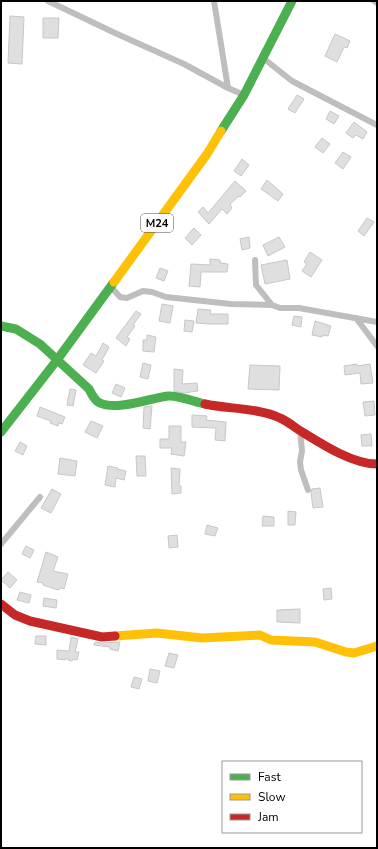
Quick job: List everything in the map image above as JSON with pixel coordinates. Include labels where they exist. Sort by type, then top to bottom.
[{"type":"street","points":[[48,1],[184,64],[244,95]]},
{"type":"street","points":[[214,1],[228,88]]},
{"type":"street","name":"M24","points":[[1,432],[57,360],[207,154],[244,95],[292,1]]},
{"type":"street","points":[[263,58],[292,81],[377,125]]},
{"type":"street","points":[[255,260],[256,286],[272,305]]},
{"type":"street","points":[[111,287],[120,297],[127,298],[143,291],[152,292],[166,297],[224,304],[272,305],[280,308],[299,308],[377,322]]},
{"type":"street","points":[[356,318],[377,346]]},
{"type":"street","points":[[1,326],[16,329],[40,344],[89,389],[93,397],[99,403],[107,406],[124,405],[170,396],[218,407],[252,411],[280,418],[319,442],[356,460],[369,464],[377,464]]},
{"type":"street","points":[[300,430],[302,452],[300,462],[301,470],[308,490]]},
{"type":"street","points":[[1,544],[40,497]]},
{"type":"street","points":[[1,604],[15,615],[30,621],[102,637],[157,633],[202,638],[260,635],[271,640],[315,642],[346,652],[354,653],[377,646]]},
{"type":"building","points":[[10,16],[24,17],[22,64],[8,63]]},
{"type":"building","points":[[43,18],[59,18],[58,38],[43,38]]},
{"type":"building","points":[[335,34],[350,41],[347,48],[344,47],[337,62],[325,56]]},
{"type":"building","points":[[297,95],[304,99],[295,113],[288,109]]},
{"type":"building","points":[[330,111],[339,116],[334,124],[326,119]]},
{"type":"building","points":[[354,122],[367,132],[363,139],[356,135],[353,138],[346,133]]},
{"type":"building","points":[[322,138],[330,144],[323,153],[315,147]]},
{"type":"building","points":[[343,152],[351,157],[343,169],[335,163]]},
{"type":"building","points":[[242,159],[249,165],[241,176],[234,171]]},
{"type":"building","points":[[267,180],[283,194],[278,201],[261,189]]},
{"type":"building","points":[[235,181],[246,191],[230,204],[232,208],[227,214],[222,209],[209,224],[198,212],[203,207],[208,213]]},
{"type":"building","points":[[367,218],[374,222],[364,236],[358,231]]},
{"type":"building","points":[[194,228],[201,235],[192,245],[185,238]]},
{"type":"building","points":[[249,237],[250,248],[242,250],[240,239]]},
{"type":"building","points":[[279,237],[285,247],[268,256],[263,245]]},
{"type":"building","points":[[310,252],[322,260],[311,277],[302,271],[307,264],[304,262]]},
{"type":"building","points":[[210,259],[220,260],[220,263],[228,264],[227,272],[201,272],[200,287],[189,286],[191,264],[210,265]]},
{"type":"building","points":[[287,260],[290,279],[265,284],[261,265]]},
{"type":"building","points":[[160,268],[168,271],[164,281],[156,278]]},
{"type":"building","points":[[162,304],[173,306],[170,323],[159,321]]},
{"type":"building","points":[[198,309],[211,310],[210,314],[228,314],[228,324],[196,323]]},
{"type":"building","points":[[136,311],[141,314],[127,337],[130,339],[126,346],[116,338]]},
{"type":"building","points":[[294,316],[302,317],[301,327],[292,325]]},
{"type":"building","points":[[185,320],[194,321],[192,332],[184,331]]},
{"type":"building","points":[[315,321],[331,326],[328,336],[323,335],[322,337],[312,335]]},
{"type":"building","points":[[147,335],[156,337],[154,352],[143,351],[143,340],[147,340]]},
{"type":"building","points":[[103,343],[109,347],[102,360],[104,361],[96,373],[83,365],[91,353],[96,356]]},
{"type":"building","points":[[143,363],[151,365],[148,379],[140,377]]},
{"type":"building","points":[[357,364],[357,366],[370,364],[373,383],[361,384],[360,373],[345,375],[344,366]]},
{"type":"building","points":[[250,365],[280,366],[279,390],[248,389]]},
{"type":"building","points":[[174,369],[183,370],[182,384],[197,383],[198,391],[183,393],[174,391]]},
{"type":"building","points":[[116,384],[125,388],[121,397],[112,393]]},
{"type":"building","points":[[70,389],[76,390],[73,406],[67,405]]},
{"type":"building","points":[[374,401],[375,415],[365,416],[363,402]]},
{"type":"building","points":[[152,406],[150,429],[143,428],[144,407]]},
{"type":"building","points":[[40,407],[65,417],[62,424],[59,423],[58,426],[50,423],[51,421],[37,416]]},
{"type":"building","points":[[192,415],[207,416],[206,420],[226,422],[225,441],[215,440],[216,428],[192,427]]},
{"type":"building","points":[[91,421],[103,426],[97,438],[85,432]]},
{"type":"building","points":[[169,426],[181,426],[181,442],[186,442],[184,456],[171,454],[172,448],[160,448],[160,439],[169,439]]},
{"type":"building","points":[[371,434],[372,446],[362,446],[361,435]]},
{"type":"building","points":[[20,442],[27,446],[23,455],[15,451]]},
{"type":"building","points":[[136,456],[145,456],[146,476],[137,476]]},
{"type":"building","points":[[60,458],[77,461],[75,476],[58,474]]},
{"type":"building","points":[[108,466],[126,471],[124,480],[116,478],[115,487],[105,485]]},
{"type":"building","points":[[171,468],[180,469],[179,486],[181,486],[181,493],[172,494]]},
{"type":"building","points":[[320,488],[323,507],[313,508],[311,493],[312,489]]},
{"type":"building","points":[[52,489],[61,494],[51,513],[41,508]]},
{"type":"building","points":[[288,511],[296,512],[295,525],[288,525]]},
{"type":"building","points":[[263,516],[274,517],[274,526],[262,526]]},
{"type":"building","points":[[207,525],[218,528],[215,536],[205,534]]},
{"type":"building","points":[[177,535],[178,547],[169,548],[168,536]]},
{"type":"building","points":[[26,546],[34,550],[30,558],[22,554]]},
{"type":"building","points":[[46,552],[58,557],[53,571],[68,574],[64,589],[61,588],[58,590],[43,585],[43,583],[37,582]]},
{"type":"building","points":[[8,572],[17,580],[10,588],[1,580]]},
{"type":"building","points":[[331,588],[332,599],[324,600],[323,589]]},
{"type":"building","points":[[20,592],[31,595],[29,603],[17,600]]},
{"type":"building","points":[[44,598],[57,600],[56,608],[43,606]]},
{"type":"building","points":[[300,609],[300,623],[277,622],[277,610]]},
{"type":"building","points":[[36,636],[46,636],[46,645],[35,644]]},
{"type":"building","points":[[71,637],[78,639],[75,652],[79,652],[77,660],[73,659],[72,661],[68,660],[68,658],[66,658],[66,660],[57,659],[57,650],[69,651]]},
{"type":"building","points":[[95,642],[120,642],[118,651],[110,649],[110,647],[94,645]]},
{"type":"building","points":[[169,653],[178,655],[174,668],[165,666]]},
{"type":"building","points":[[150,669],[160,671],[157,683],[148,681]]},
{"type":"building","points":[[134,677],[142,679],[139,689],[131,687]]},
{"type":"traffic: fast","points":[[221,131],[244,95],[292,1]]},
{"type":"traffic: fast","points":[[1,432],[57,360],[114,282]]},
{"type":"traffic: fast","points":[[1,326],[16,329],[40,344],[89,389],[92,396],[100,403],[115,406],[172,396],[205,404]]},
{"type":"traffic: slow","points":[[114,282],[207,154],[221,131]]},
{"type":"traffic: slow","points":[[115,636],[157,633],[202,638],[260,635],[271,640],[315,642],[346,652],[354,653],[377,646]]},
{"type":"traffic: jam","points":[[205,404],[253,410],[272,415],[280,418],[336,452],[357,461],[377,464]]},
{"type":"traffic: jam","points":[[1,604],[15,615],[30,621],[102,637],[115,636]]}]
